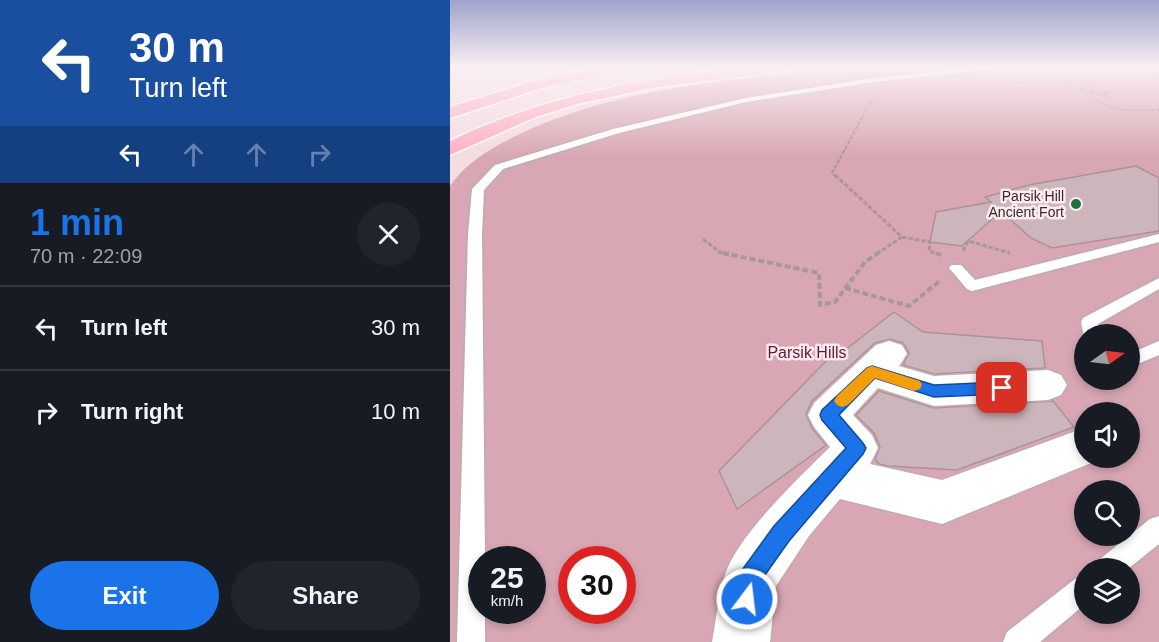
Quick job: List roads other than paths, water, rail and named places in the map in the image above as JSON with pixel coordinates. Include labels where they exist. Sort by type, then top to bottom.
[{"type":"highway","points":[[450,113],[496,97]]},
{"type":"highway","points":[[450,123],[524,97]]},
{"type":"highway","points":[[450,142],[494,118],[554,97]]},
{"type":"highway","points":[[450,149],[509,121],[588,97]]},
{"type":"street","points":[[741,642],[750,578],[792,519],[857,448],[828,415],[880,363],[934,391],[1048,385]]},
{"type":"street","points":[[831,476],[942,502],[1074,451]]},
{"type":"lane","points":[[471,642],[475,235],[478,189],[499,167],[616,131],[766,97]]},
{"type":"lane","points":[[956,268],[972,286],[1159,238]]},
{"type":"lane","points":[[1089,324],[1089,322],[1159,283]]},
{"type":"lane","points":[[1140,357],[1159,347]]},
{"type":"lane","points":[[1121,558],[1159,528]]},
{"type":"lane","points":[[1017,642],[1074,596]]},
{"type":"place","name":"Parsik Hill Ancient Fort","points":[[1076,204]]},
{"type":"park label","name":"Parsik Hills","points":[[807,352]]}]
